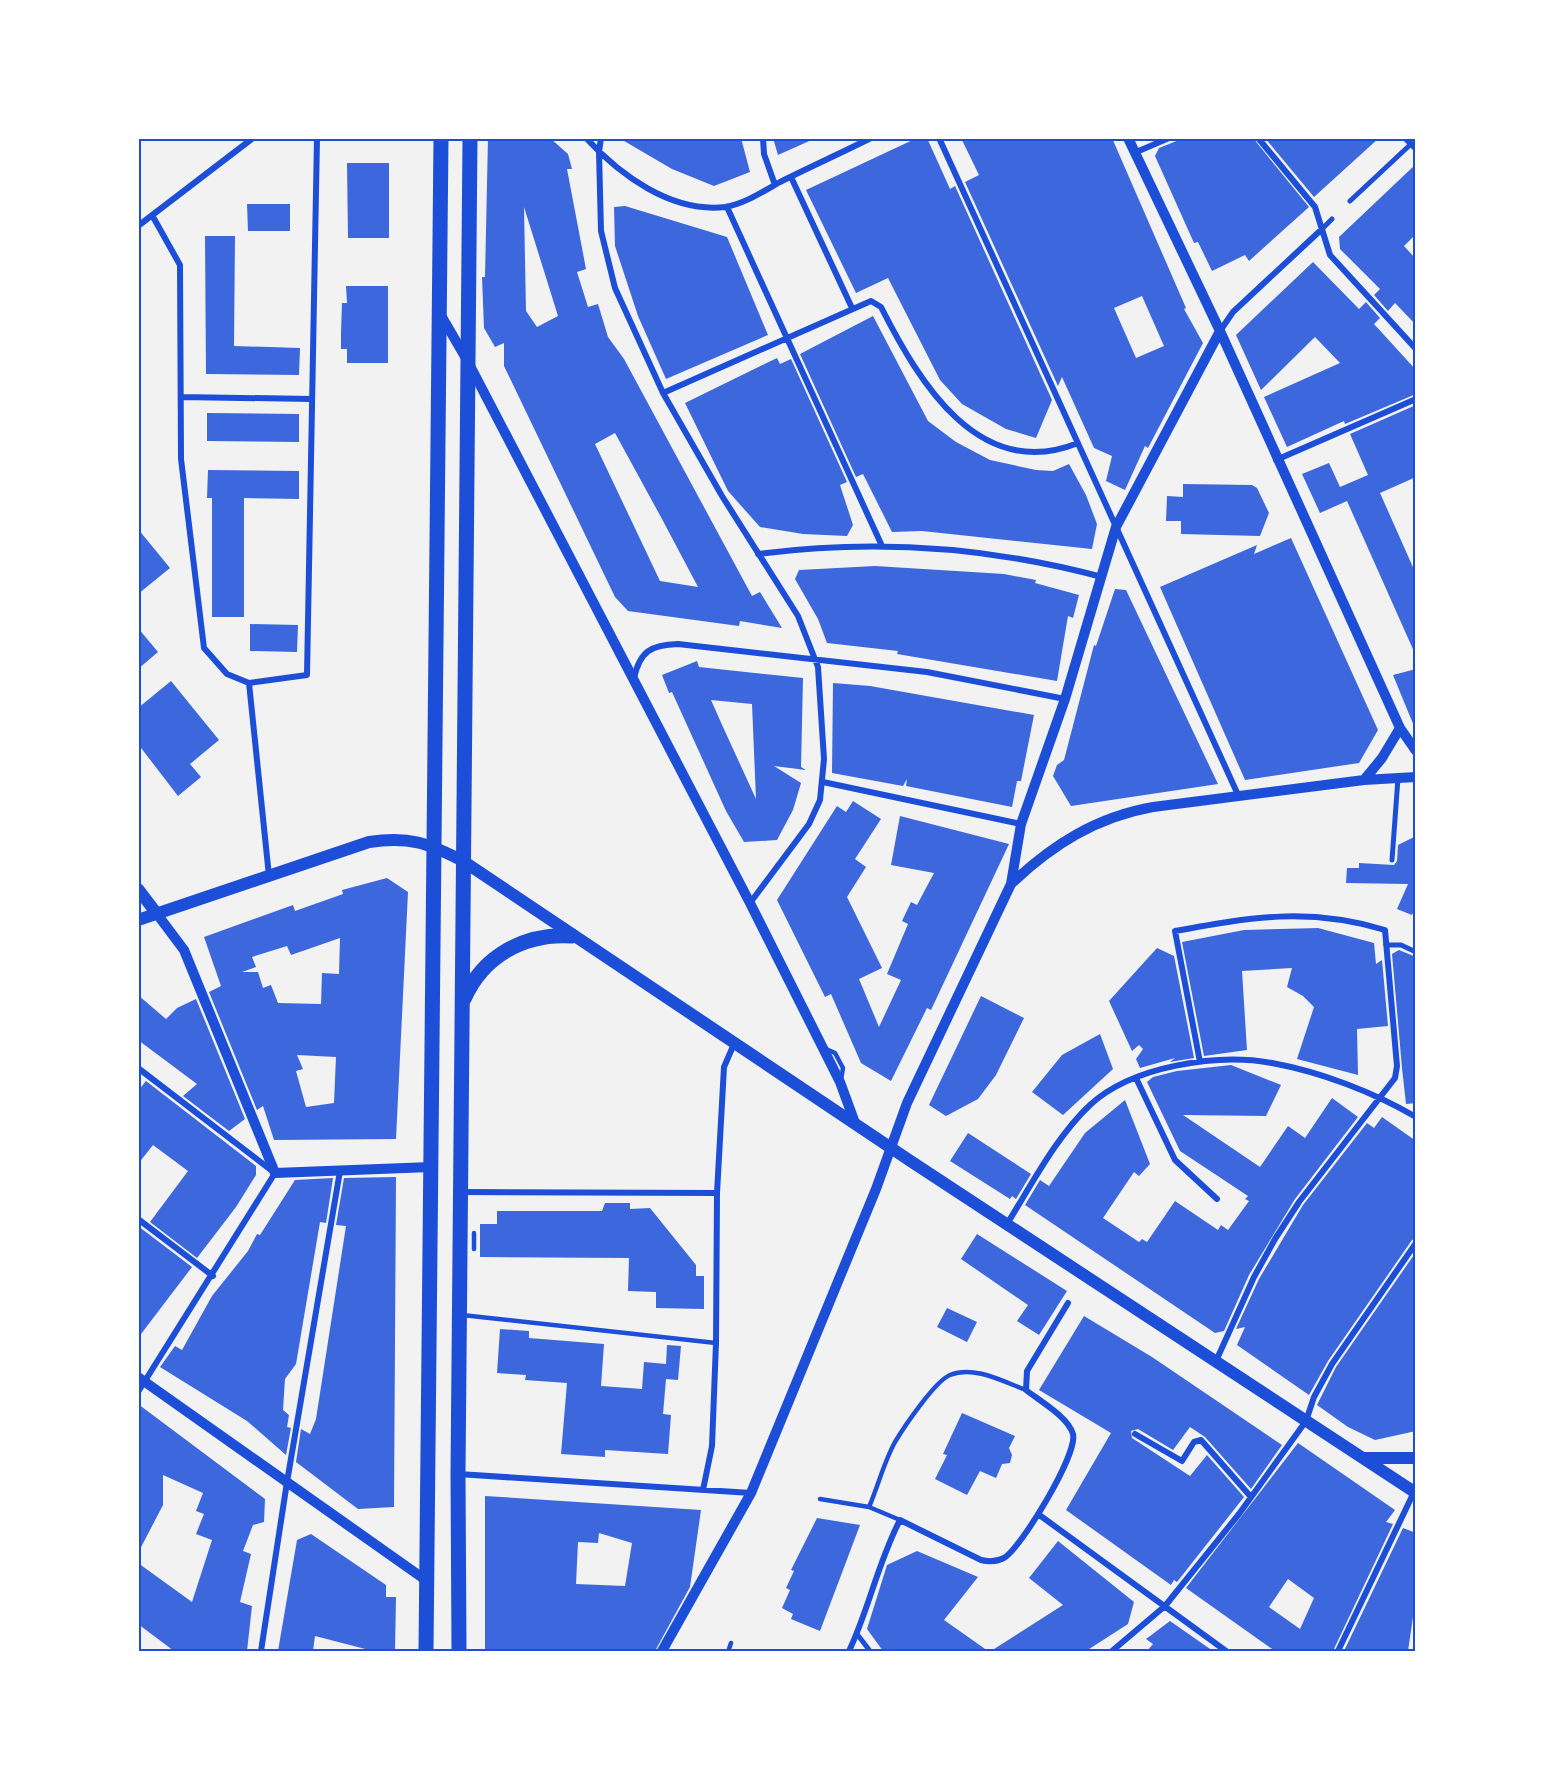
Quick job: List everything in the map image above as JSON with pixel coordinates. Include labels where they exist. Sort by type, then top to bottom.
[{"type":"highway","points":[[426,1651],[441,138]]},
{"type":"highway","points":[[459,1651],[459,1315],[470,138]]},
{"type":"highway","points":[[462,1005],[478,973],[493,959],[528,942],[572,936]]},
{"type":"main road","points":[[138,920],[369,842],[399,839],[434,846],[463,861],[572,936],[1415,1492]]},
{"type":"main road","points":[[138,890],[157,914]]},
{"type":"main road","points":[[1363,1458],[1416,1458]]},
{"type":"street","points":[[138,225],[253,138]]},
{"type":"street","points":[[152,214],[180,265],[181,459],[204,648],[226,674],[249,682],[307,675],[317,138]]},
{"type":"street","points":[[586,138],[624,174],[665,195],[698,206],[727,207],[871,138]]},
{"type":"street","points":[[601,138],[599,210],[607,265],[615,288],[663,393],[722,496],[798,616],[817,660],[823,739],[823,782],[814,816],[750,903]]},
{"type":"street","points":[[763,138],[764,154],[775,185]]},
{"type":"street","points":[[939,138],[1239,797]]},
{"type":"street","points":[[1128,138],[1220,331],[1276,460],[1400,728],[1416,752]]},
{"type":"street","points":[[1134,153],[1169,138]]},
{"type":"street","points":[[1258,138],[1313,203],[1327,249],[1336,262],[1416,349]]},
{"type":"street","points":[[1350,201],[1413,147],[1405,138]]},
{"type":"street","points":[[791,177],[852,308]]},
{"type":"street","points":[[727,207],[882,546]]},
{"type":"street","points":[[662,1651],[751,1493],[933,1045],[1011,884],[1021,824],[1065,699],[1116,527],[1220,331],[1233,312],[1332,219]]},
{"type":"street","points":[[663,393],[871,301],[879,303],[918,372],[935,397],[950,414],[974,433],[998,444],[1033,453],[1054,453],[1078,443]]},
{"type":"street","points":[[438,310],[467,360],[750,903],[840,1082],[855,1123]]},
{"type":"street","points":[[181,397],[312,399]]},
{"type":"street","points":[[1276,460],[1416,399]]},
{"type":"street","points":[[758,554],[882,546],[1011,558],[1102,577]]},
{"type":"street","points":[[634,678],[638,662],[646,651],[668,644],[927,672],[1065,699]]},
{"type":"street","points":[[249,682],[269,877]]},
{"type":"street","points":[[1364,780],[1382,758],[1400,728]]},
{"type":"street","points":[[1011,884],[1055,847],[1106,820],[1153,807],[1364,780],[1416,777]]},
{"type":"street","points":[[1392,860],[1398,778]]},
{"type":"street","points":[[823,782],[1021,824]]},
{"type":"street","points":[[157,914],[184,950],[275,1173]]},
{"type":"street","points":[[1200,1062],[1175,931],[1268,916],[1298,915],[1331,917],[1385,930],[1397,1072],[1299,1202],[1275,1239],[1254,1277],[1215,1361]]},
{"type":"street","points":[[1386,945],[1401,945],[1416,952]]},
{"type":"street","points":[[703,1490],[712,1446],[716,1343],[717,1193],[724,1067],[735,1043]]},
{"type":"street","points":[[1007,1224],[1066,1134],[1084,1112],[1102,1095],[1161,1069],[1200,1062],[1245,1060],[1272,1063],[1380,1097],[1416,1117]]},
{"type":"street","points":[[138,1068],[275,1173],[431,1167]]},
{"type":"street","points":[[1137,1078],[1175,1160],[1217,1199]]},
{"type":"street","points":[[261,1651],[340,1171]]},
{"type":"street","points":[[138,1392],[142,1380],[213,1276],[275,1173]]},
{"type":"street","points":[[460,1192],[717,1193]]},
{"type":"street","points":[[138,1219],[213,1276]]},
{"type":"street","points":[[1112,1651],[1165,1606],[1251,1497],[1306,1420],[1314,1397],[1332,1364],[1416,1244]]},
{"type":"street","points":[[849,1651],[857,1634],[886,1547],[900,1520],[981,1560],[996,1561],[1008,1554],[1038,1514],[1071,1452],[1074,1438],[1068,1425],[1026,1390],[1027,1371],[1068,1303]]},
{"type":"street","points":[[142,1380],[427,1581]]},
{"type":"street","points":[[1135,1434],[1182,1461],[1194,1442],[1202,1440],[1251,1497]]},
{"type":"street","points":[[458,1474],[751,1493]]},
{"type":"street","points":[[1338,1651],[1415,1492]]},
{"type":"street","points":[[1038,1514],[1226,1651]]},
{"type":"street","points":[[857,1634],[870,1651]]},
{"type":"lane","points":[[474,1233],[474,1249]]},
{"type":"lane","points":[[459,1315],[716,1343]]},
{"type":"lane","points":[[869,1507],[895,1443],[937,1386],[949,1375],[962,1372],[983,1374],[1026,1390]]},
{"type":"lane","points":[[820,1499],[869,1507],[900,1520]]},
{"type":"lane","points":[[729,1649],[731,1643]]},
{"type":"building","points":[[488,138],[550,138],[568,154],[572,169],[567,169],[586,269],[577,272],[588,307],[598,304],[608,337],[624,359],[752,596],[760,592],[782,628],[740,621],[739,626],[628,611],[615,597],[504,366],[504,343],[495,347],[484,328],[482,277],[485,277]],"holes":[[[524,207],[558,316],[537,327],[526,311]],[[615,433],[662,519],[698,587],[660,581],[595,444]]]},
{"type":"building","points":[[619,138],[741,138],[750,172],[714,186],[672,169]]},
{"type":"building","points":[[773,138],[816,138],[778,155]]},
{"type":"building","points":[[917,138],[927,138],[950,189],[955,186],[1052,400],[1036,438],[1006,429],[962,404],[940,380],[888,278],[856,293],[806,190]]},
{"type":"building","points":[[961,138],[1112,138],[1186,308],[1184,309],[1203,343],[1148,448],[1145,446],[1125,490],[1106,481],[1112,456],[1094,448],[1062,377],[1058,386],[965,182],[979,175]],"holes":[[[1142,296],[1164,346],[1136,358],[1114,308]]]},
{"type":"building","points":[[1184,138],[1253,138],[1309,207],[1249,261],[1245,255],[1212,271],[1198,242],[1194,243],[1155,156],[1159,148]]},
{"type":"building","points":[[1265,138],[1379,138],[1314,197]]},
{"type":"building","points":[[347,163],[389,163],[389,238],[348,238]]},
{"type":"building","points":[[1416,164],[1416,234],[1404,246],[1416,259],[1416,325],[1395,303],[1388,311],[1374,295],[1380,289],[1340,249],[1339,237]]},
{"type":"building","points":[[247,204],[290,204],[290,231],[248,231]]},
{"type":"building","points":[[625,206],[727,237],[768,335],[666,379],[638,316],[615,246],[614,207]]},
{"type":"building","points":[[205,236],[235,236],[234,346],[300,348],[299,375],[206,374]]},
{"type":"building","points":[[1313,262],[1359,309],[1366,302],[1380,318],[1374,324],[1416,370],[1416,394],[1345,424],[1344,421],[1287,447],[1264,397],[1340,363],[1315,337],[1261,390],[1236,335]]},
{"type":"building","points":[[346,286],[388,286],[388,363],[347,363],[347,349],[341,349],[342,303],[347,303]]},
{"type":"building","points":[[873,316],[928,421],[956,442],[990,460],[1036,470],[1053,471],[1069,464],[1086,495],[1097,524],[1092,549],[922,531],[892,532],[863,474],[856,477],[800,354]]},
{"type":"building","points":[[777,358],[780,364],[791,359],[847,482],[840,485],[853,525],[847,536],[803,534],[760,527],[728,491],[685,403]]},
{"type":"building","points":[[1416,405],[1416,477],[1380,493],[1416,574],[1416,656],[1347,501],[1320,513],[1302,474],[1329,463],[1340,487],[1368,475],[1350,434]]},
{"type":"building","points":[[207,413],[299,414],[299,442],[207,441]]},
{"type":"building","points":[[208,470],[299,471],[299,499],[244,498],[244,617],[212,617],[212,498],[207,498]]},
{"type":"building","points":[[1183,484],[1252,485],[1257,488],[1269,513],[1260,536],[1181,534],[1181,521],[1166,521],[1167,496],[1183,497]]},
{"type":"building","points":[[138,529],[170,568],[138,594]]},
{"type":"building","points":[[1291,538],[1378,730],[1359,763],[1245,780],[1160,587],[1257,545],[1254,554]]},
{"type":"building","points":[[875,566],[1004,574],[1036,580],[1035,583],[1079,595],[1073,618],[1068,616],[1057,681],[897,654],[898,651],[827,643],[818,619],[795,579],[799,570]]},
{"type":"building","points":[[1115,589],[1126,590],[1218,784],[1071,806],[1053,776],[1057,765],[1064,760],[1094,645],[1096,646]]},
{"type":"building","points":[[250,624],[298,625],[297,652],[250,651]]},
{"type":"building","points":[[138,628],[158,652],[138,669]]},
{"type":"building","points":[[697,661],[699,667],[803,678],[801,767],[806,770],[774,766],[801,783],[793,810],[777,840],[744,842],[726,811],[672,692],[669,693],[662,675]],"holes":[[[711,700],[752,704],[756,799]]]},
{"type":"building","points":[[1416,669],[1416,731],[1393,675]]},
{"type":"building","points":[[171,681],[219,740],[190,764],[201,777],[178,796],[138,744],[138,708]]},
{"type":"building","points":[[833,683],[870,686],[1034,715],[1021,781],[1017,781],[1012,807],[906,786],[907,779],[903,786],[832,773]]},
{"type":"building","points":[[853,801],[881,819],[855,859],[866,867],[847,897],[882,968],[859,979],[879,1027],[901,980],[887,974],[908,924],[902,921],[911,902],[917,905],[934,873],[891,865],[900,816],[1009,844],[931,1010],[927,1008],[891,1081],[861,1063],[831,994],[825,997],[777,900],[837,806],[846,812]]},
{"type":"building","points":[[1416,836],[1416,906],[1412,915],[1397,909],[1408,884],[1346,883],[1347,868],[1359,868],[1359,863],[1394,865],[1397,861],[1398,845]]},
{"type":"building","points":[[387,878],[408,892],[396,1139],[274,1140],[263,1106],[257,1110],[209,992],[221,986],[204,937],[293,905],[295,911],[343,894],[342,890]],"holes":[[[340,938],[339,974],[322,973],[321,1004],[278,1003],[271,985],[263,988],[258,972],[242,972],[256,967],[252,957],[287,946],[291,955]],[[297,1055],[336,1057],[334,1103],[306,1107],[296,1071],[303,1069]]]},
{"type":"building","points":[[1318,928],[1374,943],[1376,964],[1382,960],[1388,1026],[1357,1029],[1358,1075],[1297,1059],[1314,1007],[1303,996],[1287,987],[1292,968],[1242,971],[1247,1050],[1204,1056],[1182,942],[1244,930]]},
{"type":"building","points":[[1157,948],[1174,956],[1194,1058],[1170,1062],[1175,1058],[1140,1068],[1136,1059],[1143,1049],[1139,1045],[1132,1051],[1109,1001]]},
{"type":"building","points":[[1399,950],[1416,957],[1416,1103],[1406,1104],[1392,954]]},
{"type":"building","points":[[138,995],[166,1019],[177,1008],[196,999],[245,1119],[229,1131],[183,1096],[197,1084],[138,1040]]},
{"type":"building","points":[[981,996],[1024,1018],[996,1075],[978,1099],[946,1116],[929,1105]]},
{"type":"building","points":[[1100,1034],[1113,1069],[1063,1115],[1032,1092],[1062,1055]]},
{"type":"building","points":[[1231,1065],[1281,1085],[1266,1116],[1183,1115],[1260,1167],[1288,1126],[1305,1138],[1332,1098],[1358,1117],[1295,1199],[1249,1275],[1224,1331],[1215,1333],[1025,1205],[1040,1180],[1049,1186],[1085,1133],[1125,1100],[1150,1164],[1139,1176],[1134,1172],[1103,1218],[1139,1242],[1142,1239],[1147,1242],[1175,1201],[1218,1230],[1221,1225],[1228,1230],[1249,1201],[1245,1199],[1248,1196],[1180,1151],[1147,1082],[1153,1077],[1177,1071]]},
{"type":"building","points":[[146,1081],[256,1166],[256,1175],[236,1207],[197,1258],[150,1222],[188,1171],[153,1145],[138,1164],[138,1091]]},
{"type":"building","points":[[1382,1117],[1416,1141],[1416,1238],[1412,1240],[1328,1361],[1309,1395],[1237,1345],[1245,1327],[1236,1329],[1259,1279],[1303,1205],[1367,1123],[1374,1128]]},
{"type":"building","points":[[968,1133],[1031,1174],[1016,1199],[1012,1196],[1010,1199],[950,1161]]},
{"type":"building","points":[[396,1177],[394,1507],[358,1509],[296,1462],[301,1429],[310,1434],[316,1419],[346,1226],[336,1225],[344,1178]]},
{"type":"building","points":[[333,1178],[326,1223],[320,1222],[296,1364],[285,1379],[283,1410],[289,1415],[287,1427],[291,1428],[286,1455],[247,1421],[160,1367],[175,1346],[182,1350],[212,1296],[248,1251],[257,1234],[260,1235],[295,1180]]},
{"type":"building","points":[[605,1203],[630,1203],[630,1209],[650,1208],[696,1265],[696,1276],[704,1276],[704,1309],[656,1308],[656,1292],[628,1291],[629,1258],[480,1257],[480,1224],[497,1224],[497,1211],[602,1211]]},
{"type":"building","points":[[138,1226],[192,1267],[138,1338]]},
{"type":"building","points":[[977,1234],[1067,1291],[1039,1335],[1017,1321],[1028,1305],[961,1259]]},
{"type":"building","points":[[1416,1252],[1416,1431],[1375,1440],[1348,1427],[1317,1405],[1336,1367]]},
{"type":"building","points":[[947,1308],[977,1322],[967,1342],[937,1327]]},
{"type":"building","points":[[1084,1316],[1152,1357],[1282,1445],[1251,1489],[1205,1437],[1190,1427],[1173,1450],[1138,1429],[1131,1431],[1132,1438],[1190,1476],[1207,1455],[1244,1497],[1177,1582],[1174,1580],[1171,1585],[1066,1510],[1111,1433],[1039,1390]]},
{"type":"building","points":[[500,1329],[529,1331],[529,1338],[604,1344],[601,1386],[642,1389],[644,1362],[666,1364],[667,1345],[681,1346],[678,1380],[666,1379],[663,1414],[671,1415],[668,1454],[605,1450],[605,1457],[561,1454],[567,1383],[525,1380],[526,1375],[497,1373]]},
{"type":"building","points":[[138,1404],[265,1499],[264,1522],[253,1525],[243,1551],[251,1554],[240,1602],[252,1606],[247,1651],[174,1651],[138,1624],[138,1563],[192,1602],[212,1540],[196,1534],[204,1514],[196,1511],[203,1493],[163,1475],[163,1505],[138,1553]]},
{"type":"building","points":[[962,1413],[1015,1436],[1009,1448],[1012,1455],[1010,1463],[1002,1464],[996,1478],[980,1471],[967,1495],[935,1479],[947,1455],[943,1454]]},
{"type":"building","points":[[1298,1443],[1395,1510],[1386,1522],[1393,1524],[1333,1651],[1275,1651],[1186,1588]],"holes":[[[1288,1579],[1314,1598],[1300,1629],[1269,1607]]]},
{"type":"building","points":[[485,1496],[701,1510],[690,1587],[655,1651],[485,1651]],"holes":[[[599,1533],[632,1543],[625,1586],[576,1584],[578,1542],[598,1543]]]},
{"type":"building","points":[[817,1518],[860,1525],[820,1631],[791,1619],[793,1614],[782,1608],[790,1590],[786,1588],[794,1571],[791,1570]]},
{"type":"building","points":[[1403,1528],[1416,1533],[1416,1597],[1408,1651],[1344,1651]]},
{"type":"building","points":[[311,1534],[386,1585],[386,1597],[396,1597],[395,1651],[373,1651],[315,1636],[313,1651],[278,1651],[297,1540]]},
{"type":"building","points":[[1058,1541],[1134,1602],[1128,1624],[1086,1651],[991,1651],[1063,1605],[1029,1578]]},
{"type":"building","points":[[917,1551],[978,1577],[944,1620],[988,1651],[883,1651],[867,1629],[887,1565]]},
{"type":"building","points":[[1170,1621],[1213,1651],[1147,1651],[1153,1644],[1146,1639]]}]
